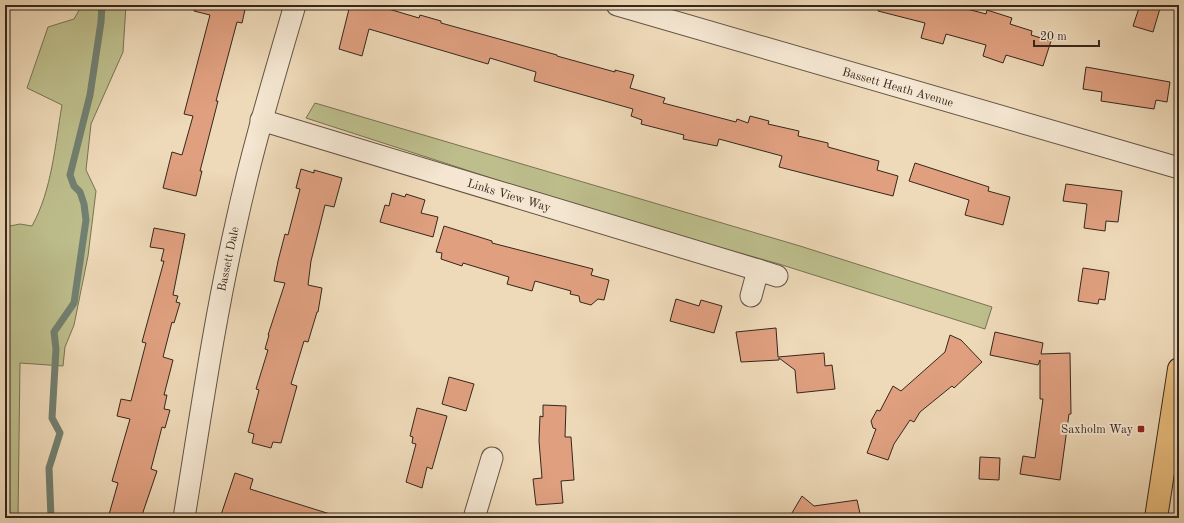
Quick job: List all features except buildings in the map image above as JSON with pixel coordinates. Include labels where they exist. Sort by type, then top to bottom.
[{"type":"main road","points":[[1156,518],[1179,369]]},
{"type":"street","name":"Bassett Dale","points":[[184,518],[214,327],[236,222],[261,120],[295,5]]},
{"type":"street","name":"Bassett Heath Avenue","points":[[617,5],[1179,168]]},
{"type":"street","name":"Links View Way","points":[[261,120],[767,273],[751,296]]},
{"type":"street","points":[[474,518],[492,458]]},
{"type":"green space","points":[[82,5],[126,5],[123,52],[91,124],[86,170],[96,191],[88,256],[74,325],[65,347],[63,366],[20,363],[18,518],[5,518],[5,227],[20,224],[32,226],[44,198],[52,167],[62,105],[27,88],[48,27],[74,19]]},
{"type":"green space","points":[[315,103],[800,246],[992,307],[985,329],[779,264],[605,215],[306,118]]},
{"type":"waterway","points":[[51,518],[49,468],[60,433],[52,418],[56,349],[54,332],[74,303],[86,220],[84,204],[80,192],[74,186],[70,175],[90,95],[101,22],[102,5]]},
{"type":"place","name":"Saxholm Way","points":[[1141,429]]}]
